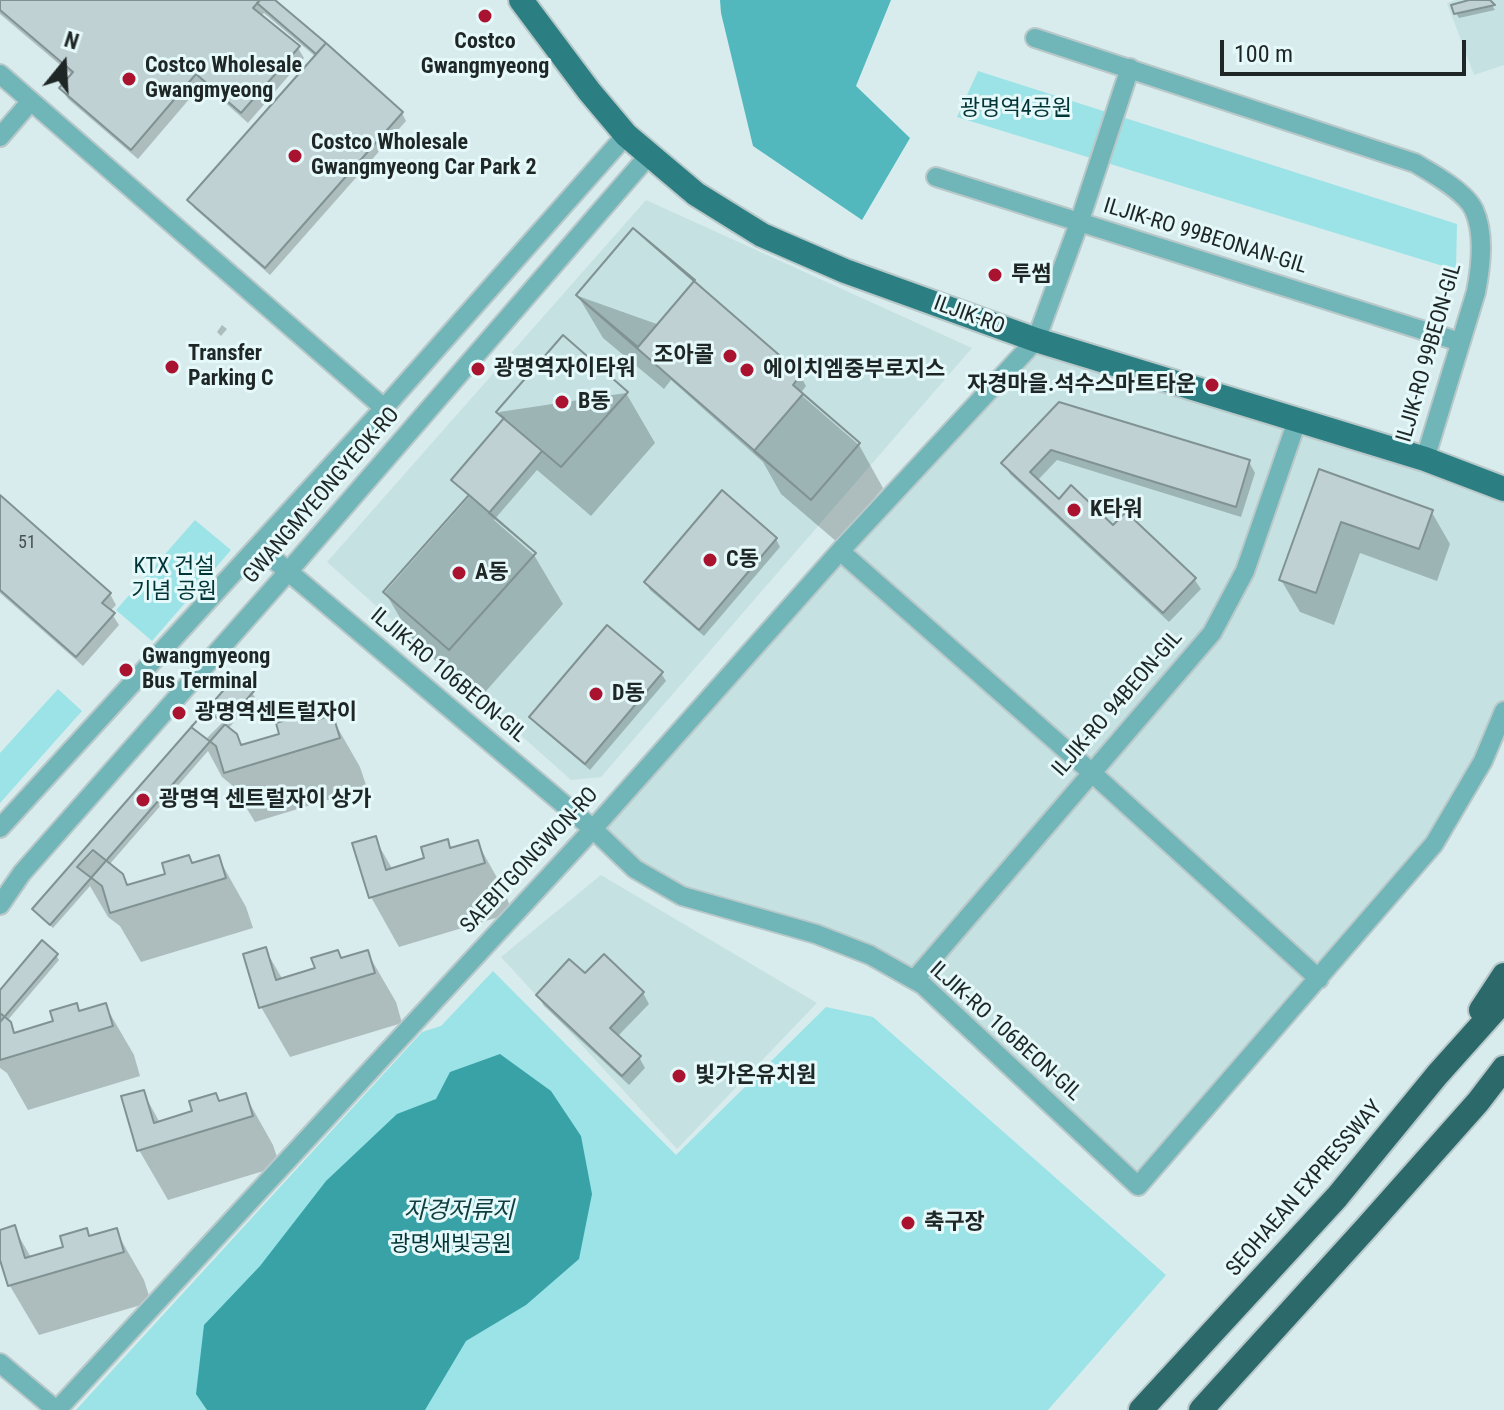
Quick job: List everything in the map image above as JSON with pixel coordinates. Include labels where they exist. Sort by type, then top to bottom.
[{"type":"highway","points":[[1437,1075],[1504,975]]},
{"type":"highway","name":"SEOHAEAN EXPRESSWAY","points":[[1141,1410],[1337,1197],[1437,1075],[1504,1000]]},
{"type":"highway","points":[[1478,1102],[1504,1068]]},
{"type":"highway","points":[[1201,1410],[1504,1074]]},
{"type":"main road","name":"ILJIK-RO","points":[[521,0],[626,135],[696,194],[762,235],[845,271],[1036,340],[1425,459],[1504,489]]},
{"type":"street","name":"ILJIK-RO 99BEON-GIL","points":[[1035,38],[1415,163],[1443,179],[1474,207],[1480,232],[1479,279],[1425,459]]},
{"type":"street","points":[[1036,340],[1079,223],[1130,68]]},
{"type":"street","points":[[0,74],[384,408]]},
{"type":"street","points":[[0,137],[31,101]]},
{"type":"street","name":"GWANGMYEONGYEOK-RO","points":[[0,828],[384,408],[626,135]]},
{"type":"street","name":"GWANGMYEONGYEOK-RO","points":[[0,905],[22,873],[649,155]]},
{"type":"street","name":"ILJIK-RO 99BEONAN-GIL","points":[[936,177],[1460,342]]},
{"type":"street","name":"SAEBITGONGWON-RO","points":[[57,1410],[593,829],[840,551],[1036,340]]},
{"type":"street","name":"ILJIK-RO 94BEON-GIL","points":[[914,980],[1212,633],[1245,571],[1297,421]]},
{"type":"street","name":"ILJIK-RO 106BEON-GIL","points":[[258,546],[593,829],[635,869],[682,896],[816,934],[870,955],[923,985],[1138,1186],[1434,844],[1483,761],[1504,711]]},
{"type":"street","points":[[840,551],[1091,772],[1319,979]]},
{"type":"street","points":[[0,1363],[57,1410]]},
{"type":"shaded area","points":[[720,0],[891,0],[856,86],[910,138],[862,220],[753,146]]},
{"type":"shaded area","points":[[1456,0],[1504,0],[1504,65],[1474,75],[1447,3]]},
{"type":"shaded area","points":[[646,200],[972,348],[601,777],[571,780],[327,562]]},
{"type":"shaded area","points":[[1036,340],[1504,489],[1504,711],[1434,844],[1138,1186],[935,997],[870,955],[682,896],[593,829]]},
{"type":"shaded area","name":"빛가온유치원","points":[[601,875],[817,1003],[677,1149],[501,957]]},
{"type":"green space","name":"광명역4공원","points":[[978,71],[1457,224],[1456,270],[957,117]]},
{"type":"green space","name":"KTX 건설 기념 공원","points":[[195,520],[231,550],[152,641],[116,610]]},
{"type":"green space","points":[[58,689],[82,711],[0,803],[0,753]]},
{"type":"green space","name":"광명새빛공원","points":[[493,971],[676,1155],[826,1007],[873,1017],[1166,1275],[1048,1410],[76,1410],[422,1032],[441,1026]]},
{"type":"water","name":"자경저류지","points":[[500,1054],[551,1091],[581,1136],[592,1194],[579,1259],[526,1305],[466,1341],[425,1410],[207,1410],[196,1394],[204,1325],[260,1266],[326,1181],[397,1114],[436,1099],[450,1072]]},
{"type":"building","name":"Costco Wholesale Gwangmyeong","points":[[0,0],[260,0],[253,8],[300,46],[241,113],[196,74],[131,150],[59,88],[73,72],[0,10]]},
{"type":"building","points":[[260,0],[275,0],[326,43],[316,54],[257,3]]},
{"type":"building","points":[[1469,0],[1490,0],[1495,5],[1454,14],[1451,5]]},
{"type":"building","name":"Costco Wholesale Gwangmyeong Car Park 2","points":[[326,43],[403,112],[265,268],[187,200]]},
{"type":"building","points":[[633,228],[695,280],[638,347],[576,295]]},
{"type":"building","points":[[633,228],[801,374],[793,385],[860,443],[811,500],[576,295]]},
{"type":"building","name":"B동","points":[[563,335],[628,392],[561,467],[496,412]]},
{"type":"building","points":[[563,335],[628,392],[561,467],[542,451],[489,513],[536,553],[449,650],[383,592],[469,495],[451,480],[504,418],[496,412]]},
{"type":"building","points":[[803,394],[860,443],[811,500],[754,451]]},
{"type":"building","name":"K타워","points":[[1059,402],[1250,460],[1236,507],[1051,450],[1030,472],[1059,499],[1071,485],[1113,525],[1126,512],[1196,578],[1163,613],[1001,463]]},
{"type":"building","points":[[1319,469],[1433,510],[1419,549],[1341,522],[1316,593],[1279,580]]},
{"type":"building","name":"C동","points":[[722,490],[777,538],[699,630],[644,582]]},
{"type":"building","points":[[0,495],[111,593],[102,603],[115,613],[76,657],[0,590]]},
{"type":"building","name":"A동","points":[[469,495],[536,553],[449,650],[383,592]]},
{"type":"building","name":"D동","points":[[607,625],[663,672],[585,764],[529,717]]},
{"type":"building","name":"광명역 센트럴자이 상가","points":[[236,676],[254,691],[50,925],[32,909]]},
{"type":"building","points":[[207,710],[237,734],[241,745],[279,734],[276,723],[303,715],[306,723],[333,715],[340,738],[224,773],[216,746],[191,727]]},
{"type":"building","points":[[376,836],[386,870],[424,858],[421,847],[448,839],[450,848],[478,840],[485,863],[369,898],[352,843]]},
{"type":"building","points":[[93,850],[123,874],[127,885],[165,874],[162,863],[189,855],[192,863],[219,855],[226,878],[110,913],[102,886],[77,867]]},
{"type":"building","points":[[42,940],[58,954],[0,1022],[0,990]]},
{"type":"building","points":[[266,947],[276,980],[315,968],[311,958],[338,950],[341,958],[368,950],[375,973],[259,1008],[243,954]]},
{"type":"building","name":"빛가온유치원","points":[[604,954],[644,992],[610,1028],[641,1056],[622,1076],[536,995],[569,959],[585,973]]},
{"type":"building","points":[[77,1003],[79,1011],[106,1003],[113,1026],[0,1060],[0,1013],[11,1022],[14,1033],[53,1021],[50,1011]]},
{"type":"building","points":[[144,1090],[154,1123],[192,1111],[189,1101],[216,1093],[219,1101],[246,1093],[253,1116],[137,1151],[121,1096]]},
{"type":"building","points":[[15,1225],[25,1258],[63,1247],[60,1236],[87,1228],[89,1236],[117,1228],[124,1252],[8,1286],[0,1260],[0,1230]]},
{"type":"place","name":"Costco Gwangmyeong","points":[[485,16]]},
{"type":"place","name":"Costco Wholesale Gwangmyeong","points":[[129,79]]},
{"type":"place","name":"Costco Wholesale Gwangmyeong Car Park 2","points":[[295,156]]},
{"type":"place","name":"투썸","points":[[995,275]]},
{"type":"place","name":"조아콜","points":[[730,356]]},
{"type":"place","name":"Transfer Parking C","points":[[172,367]]},
{"type":"place","name":"광명역자이타워","points":[[478,369]]},
{"type":"place","name":"에이치엠중부로지스","points":[[747,370]]},
{"type":"place","name":"자경마을.석수스마트타운","points":[[1212,385]]},
{"type":"place","name":"B동","points":[[562,402]]},
{"type":"place","name":"K타워","points":[[1074,510]]},
{"type":"place","name":"C동","points":[[710,560]]},
{"type":"place","name":"A동","points":[[459,573]]},
{"type":"place","name":"Gwangmyeong Bus Terminal","points":[[126,670]]},
{"type":"place","name":"D동","points":[[596,694]]},
{"type":"place","name":"광명역센트럴자이","points":[[179,713]]},
{"type":"place","name":"광명역 센트럴자이 상가","points":[[143,800]]},
{"type":"place","name":"빛가온유치원","points":[[679,1076]]},
{"type":"place","name":"축구장","points":[[908,1223]]}]
